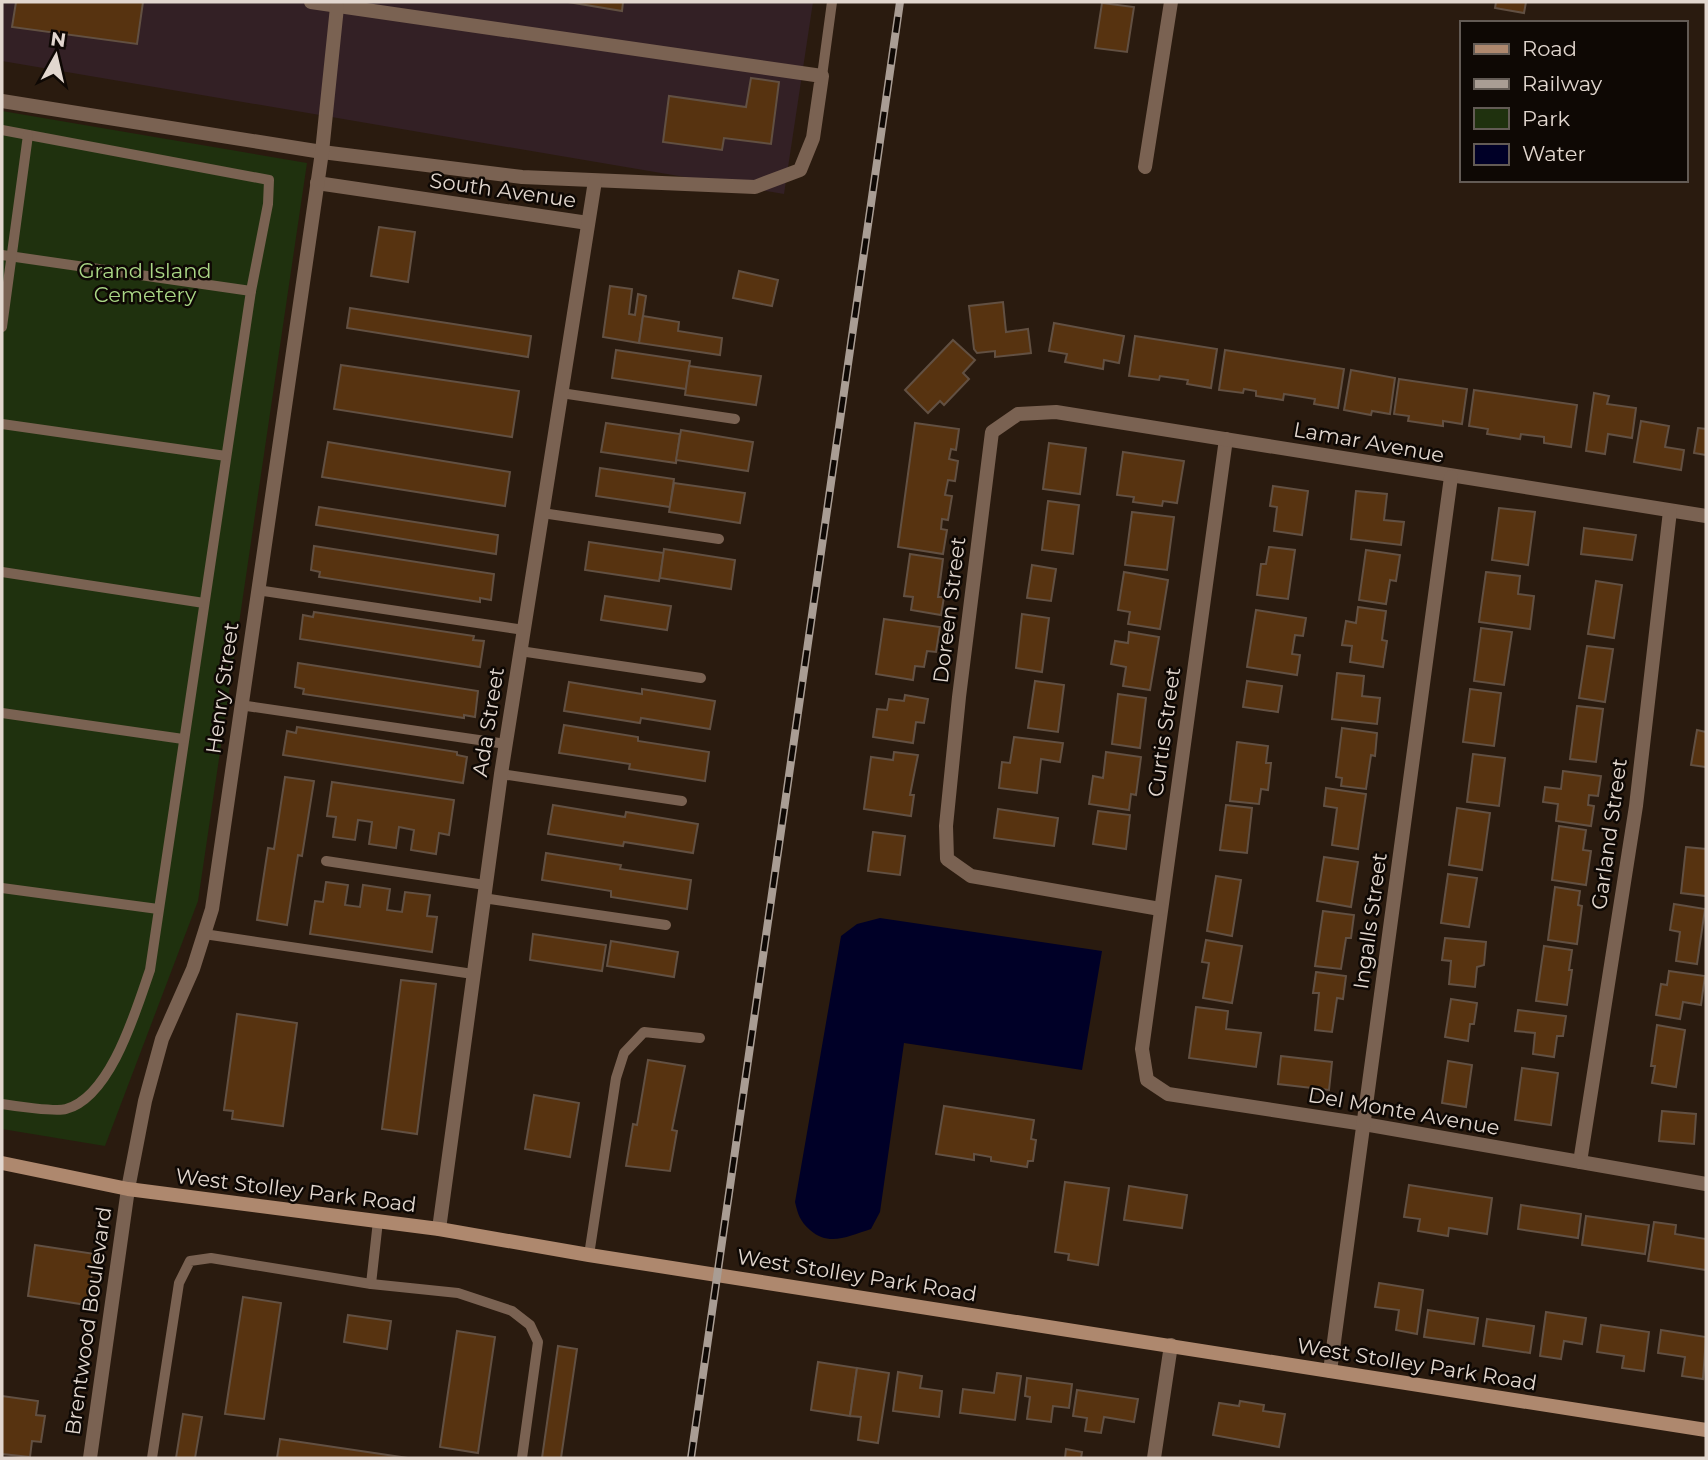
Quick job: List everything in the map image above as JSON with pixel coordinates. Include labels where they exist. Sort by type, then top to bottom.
[{"type":"main road","name":"West Stolley Park Road","points":[[2,1163],[128,1189],[439,1229],[589,1255],[1706,1430]]},
{"type":"street","points":[[311,2],[822,76]]},
{"type":"street","points":[[1145,166],[1171,2]]},
{"type":"street","name":"Henry Street","points":[[128,1189],[145,1101],[162,1039],[193,969],[212,909],[322,152],[337,6]]},
{"type":"street","name":"South Avenue","points":[[317,183],[588,223],[595,181],[755,187],[800,170],[813,138],[822,76]]},
{"type":"street","points":[[2,101],[322,152],[522,177],[595,181]]},
{"type":"street","name":"Ada Street","points":[[439,1229],[501,774],[588,223]]},
{"type":"street","name":"Lamar Avenue","points":[[1024,414],[1056,412],[1706,516]]},
{"type":"street","name":"Doreen Street","points":[[1024,414],[1018,414],[992,432],[959,697],[946,831],[947,859],[971,876],[1160,909]]},
{"type":"street","name":"Curtis Street","points":[[1144,1031],[1226,439]]},
{"type":"street","name":"Ingalls Street","points":[[1329,1371],[1451,477]]},
{"type":"street","name":"Garland Street","points":[[1580,1162],[1636,806],[1670,511]]},
{"type":"street","name":"Del Monte Avenue","points":[[1144,1031],[1142,1049],[1147,1080],[1168,1094],[1364,1124],[1706,1184]]},
{"type":"street","name":"Brentwood Boulevard","points":[[90,1458],[128,1189]]},
{"type":"street","points":[[1154,1458],[1171,1345]]},
{"type":"lane","points":[[822,76],[832,2]]},
{"type":"lane","points":[[2,130],[269,180],[268,204],[251,291],[150,970],[121,1049],[92,1095],[65,1109],[2,1104]]},
{"type":"lane","points":[[2,327],[7,256],[28,135]]},
{"type":"lane","points":[[7,256],[251,291]]},
{"type":"lane","points":[[561,393],[735,419]]},
{"type":"lane","points":[[2,424],[226,456]]},
{"type":"lane","points":[[542,513],[719,540]]},
{"type":"lane","points":[[2,572],[204,603]]},
{"type":"lane","points":[[257,590],[524,630]]},
{"type":"lane","points":[[520,651],[701,678]]},
{"type":"lane","points":[[240,705],[506,744]]},
{"type":"lane","points":[[2,713],[183,739]]},
{"type":"lane","points":[[501,774],[682,801]]},
{"type":"lane","points":[[326,861],[666,925]]},
{"type":"lane","points":[[2,888],[158,909]]},
{"type":"lane","points":[[204,934],[473,974]]},
{"type":"lane","points":[[589,1255],[616,1078],[624,1053],[645,1032],[700,1038]]},
{"type":"lane","points":[[371,1284],[378,1221]]},
{"type":"lane","points":[[152,1458],[179,1283],[190,1261],[211,1258],[371,1284],[458,1293],[512,1311],[530,1325],[538,1342],[522,1458]]},
{"type":"shaded area","points":[[2,2],[813,2],[784,194],[2,61]]},
{"type":"green space","name":"Grand Island Cemetery","points":[[2,111],[307,163],[198,901],[105,1146],[2,1129]]},
{"type":"water","points":[[880,918],[1102,951],[1082,1070],[904,1043],[880,1212],[871,1229],[847,1237],[824,1238],[804,1224],[795,1202],[841,936],[857,924]]},
{"type":"building","points":[[16,2],[143,2],[137,44],[12,27]]},
{"type":"building","points":[[568,2],[623,2],[622,11]]},
{"type":"building","points":[[1496,2],[1526,2],[1524,13],[1495,8]]},
{"type":"building","points":[[1102,3],[1134,7],[1127,52],[1095,48]]},
{"type":"building","points":[[751,78],[779,82],[771,144],[724,138],[722,150],[663,142],[669,96],[746,107]]},
{"type":"building","points":[[379,227],[415,232],[408,282],[371,276]]},
{"type":"building","points":[[739,271],[778,280],[772,306],[733,298]]},
{"type":"building","points":[[610,286],[632,289],[629,314],[635,315],[638,294],[646,296],[639,343],[603,337]]},
{"type":"building","points":[[1003,302],[1006,332],[1028,329],[1031,353],[995,357],[995,351],[977,353],[974,349],[969,306]]},
{"type":"building","points":[[350,308],[531,336],[528,357],[347,328]]},
{"type":"building","points":[[643,316],[679,322],[678,331],[722,338],[720,355],[639,343]]},
{"type":"building","points":[[1054,323],[1124,336],[1119,363],[1104,360],[1103,369],[1065,362],[1067,354],[1049,351]]},
{"type":"building","points":[[1135,336],[1217,349],[1211,388],[1187,384],[1188,380],[1129,376]]},
{"type":"building","points":[[953,340],[975,360],[963,373],[969,379],[944,405],[940,401],[928,413],[905,390]]},
{"type":"building","points":[[616,350],[690,361],[686,389],[612,378]]},
{"type":"building","points":[[1225,350],[1344,369],[1338,408],[1314,404],[1315,399],[1284,394],[1283,400],[1256,396],[1256,391],[1244,389],[1243,393],[1219,390]]},
{"type":"building","points":[[341,365],[519,391],[512,437],[334,409]]},
{"type":"building","points":[[689,366],[761,376],[756,405],[685,395]]},
{"type":"building","points":[[1351,370],[1395,378],[1390,414],[1372,411],[1371,415],[1344,410]]},
{"type":"building","points":[[1399,379],[1467,389],[1462,424],[1443,421],[1443,426],[1408,421],[1409,416],[1394,414]]},
{"type":"building","points":[[1474,390],[1577,405],[1571,447],[1544,443],[1544,437],[1521,434],[1520,439],[1487,434],[1488,429],[1469,426]]},
{"type":"building","points":[[1594,393],[1609,396],[1607,404],[1636,408],[1632,438],[1608,434],[1605,454],[1586,451]]},
{"type":"building","points":[[1641,421],[1669,426],[1665,447],[1684,450],[1681,470],[1634,462]]},
{"type":"building","points":[[606,423],[680,434],[676,463],[601,452]]},
{"type":"building","points":[[915,423],[959,429],[956,450],[951,449],[949,459],[958,461],[955,481],[948,480],[945,495],[952,496],[948,520],[942,519],[941,529],[947,530],[943,554],[898,547]]},
{"type":"building","points":[[1698,428],[1706,429],[1706,455],[1694,453]]},
{"type":"building","points":[[681,430],[753,442],[748,471],[676,460]]},
{"type":"building","points":[[328,442],[510,472],[505,506],[322,477]]},
{"type":"building","points":[[1049,443],[1086,448],[1080,494],[1043,489]]},
{"type":"building","points":[[1123,452],[1184,461],[1177,503],[1163,501],[1162,506],[1133,502],[1134,497],[1117,495]]},
{"type":"building","points":[[600,468],[674,479],[670,507],[596,496]]},
{"type":"building","points":[[674,483],[745,493],[740,523],[669,512]]},
{"type":"building","points":[[1273,486],[1308,491],[1302,535],[1274,531],[1277,507],[1270,506]]},
{"type":"building","points":[[1356,491],[1387,494],[1384,520],[1404,522],[1401,545],[1351,539]]},
{"type":"building","points":[[1048,501],[1079,505],[1073,554],[1042,550]]},
{"type":"building","points":[[319,507],[498,535],[496,554],[316,525]]},
{"type":"building","points":[[1499,508],[1535,512],[1528,565],[1492,560]]},
{"type":"building","points":[[1132,512],[1174,517],[1167,570],[1125,565]]},
{"type":"building","points":[[1584,528],[1636,535],[1632,560],[1581,554]]},
{"type":"building","points":[[589,542],[664,553],[659,581],[585,570]]},
{"type":"building","points":[[314,546],[494,574],[491,600],[480,598],[480,602],[319,577],[320,572],[311,570]]},
{"type":"building","points":[[1269,547],[1295,550],[1288,599],[1257,595],[1261,564],[1266,564]]},
{"type":"building","points":[[664,549],[735,560],[731,589],[660,578]]},
{"type":"building","points":[[1366,550],[1400,555],[1396,581],[1390,580],[1386,604],[1359,600]]},
{"type":"building","points":[[910,554],[943,559],[938,597],[944,597],[941,615],[911,610],[913,597],[904,596]]},
{"type":"building","points":[[1032,565],[1056,569],[1051,601],[1027,598]]},
{"type":"building","points":[[1124,572],[1168,580],[1160,629],[1128,624],[1130,612],[1118,610]]},
{"type":"building","points":[[1486,572],[1520,576],[1518,594],[1534,596],[1530,629],[1479,622]]},
{"type":"building","points":[[1596,581],[1622,585],[1614,638],[1588,634]]},
{"type":"building","points":[[605,596],[671,606],[667,630],[601,620]]},
{"type":"building","points":[[1358,607],[1386,611],[1382,640],[1387,641],[1383,667],[1350,662],[1352,646],[1342,645],[1346,621],[1356,623]]},
{"type":"building","points":[[1256,610],[1306,618],[1303,636],[1295,635],[1292,654],[1300,655],[1297,675],[1247,667]]},
{"type":"building","points":[[314,612],[474,636],[473,640],[484,641],[480,667],[300,639],[303,615],[313,617]]},
{"type":"building","points":[[1022,614],[1049,618],[1042,672],[1016,668]]},
{"type":"building","points":[[884,619],[940,627],[936,652],[927,651],[924,667],[915,666],[913,680],[876,674]]},
{"type":"building","points":[[1481,628],[1512,632],[1504,685],[1474,681]]},
{"type":"building","points":[[1129,632],[1159,637],[1150,690],[1123,686],[1126,667],[1111,664],[1115,641],[1128,643]]},
{"type":"building","points":[[1587,646],[1613,649],[1605,702],[1579,698]]},
{"type":"building","points":[[298,663],[478,691],[475,717],[464,715],[464,718],[303,694],[304,689],[295,687]]},
{"type":"building","points":[[1337,673],[1364,676],[1362,696],[1380,698],[1377,724],[1332,719]]},
{"type":"building","points":[[1035,681],[1064,685],[1058,732],[1028,728]]},
{"type":"building","points":[[1247,681],[1282,686],[1278,712],[1243,707]]},
{"type":"building","points":[[569,682],[642,694],[642,689],[715,701],[710,729],[641,718],[640,723],[564,711]]},
{"type":"building","points":[[1470,689],[1501,693],[1494,746],[1463,742]]},
{"type":"building","points":[[1118,694],[1146,698],[1140,748],[1112,744]]},
{"type":"building","points":[[905,695],[928,699],[924,723],[916,722],[913,743],[873,737],[877,709],[887,710],[889,699],[904,701]]},
{"type":"building","points":[[1577,706],[1603,709],[1596,762],[1570,759]]},
{"type":"building","points":[[564,725],[638,737],[638,741],[709,752],[705,781],[629,769],[630,764],[559,753]]},
{"type":"building","points":[[297,727],[457,752],[457,755],[467,757],[463,783],[283,755],[287,731],[296,733]]},
{"type":"building","points":[[1342,728],[1377,733],[1375,756],[1371,755],[1366,789],[1341,786],[1342,778],[1336,777]]},
{"type":"building","points":[[1697,730],[1706,732],[1706,767],[1691,765]]},
{"type":"building","points":[[1014,737],[1063,743],[1060,762],[1041,759],[1037,793],[999,788],[1002,762],[1010,763]]},
{"type":"building","points":[[1237,742],[1268,746],[1266,763],[1271,763],[1268,790],[1261,789],[1259,804],[1230,801]]},
{"type":"building","points":[[894,752],[918,755],[910,795],[914,795],[911,816],[864,809],[871,757],[893,760]]},
{"type":"building","points":[[1106,752],[1141,757],[1136,795],[1131,794],[1129,810],[1089,804],[1093,776],[1103,778]]},
{"type":"building","points":[[1473,754],[1505,758],[1499,806],[1467,802]]},
{"type":"building","points":[[1563,771],[1601,776],[1598,796],[1589,795],[1588,805],[1594,806],[1591,826],[1556,821],[1558,804],[1543,802],[1545,787],[1561,789]]},
{"type":"building","points":[[285,777],[314,781],[287,925],[257,920],[268,848],[274,849]]},
{"type":"building","points":[[332,782],[454,800],[449,835],[439,833],[436,854],[411,850],[414,830],[399,827],[396,848],[369,844],[372,822],[358,820],[355,840],[333,837],[336,817],[327,816]]},
{"type":"building","points":[[1326,788],[1366,794],[1358,849],[1332,845],[1337,808],[1324,806]]},
{"type":"building","points":[[553,805],[625,817],[626,812],[698,824],[693,853],[624,842],[623,846],[548,834]]},
{"type":"building","points":[[1226,805],[1252,808],[1247,853],[1220,850]]},
{"type":"building","points":[[1457,808],[1490,813],[1482,870],[1449,865]]},
{"type":"building","points":[[998,809],[1058,818],[1054,846],[994,838]]},
{"type":"building","points":[[1098,811],[1130,815],[1126,849],[1093,844]]},
{"type":"building","points":[[1559,826],[1586,830],[1583,850],[1591,851],[1586,885],[1552,880]]},
{"type":"building","points":[[873,832],[905,836],[900,875],[868,871]]},
{"type":"building","points":[[1686,847],[1706,849],[1706,896],[1681,893]]},
{"type":"building","points":[[546,853],[621,865],[620,869],[691,880],[687,909],[611,897],[611,891],[542,880]]},
{"type":"building","points":[[1324,857],[1358,862],[1351,907],[1317,901]]},
{"type":"building","points":[[1448,874],[1477,878],[1469,927],[1441,923]]},
{"type":"building","points":[[1216,876],[1241,880],[1232,936],[1207,931]]},
{"type":"building","points":[[326,882],[348,885],[345,905],[360,907],[363,885],[390,889],[387,910],[402,912],[405,892],[430,895],[427,916],[437,917],[432,952],[310,934],[315,901],[323,902]]},
{"type":"building","points":[[1555,887],[1580,891],[1578,905],[1582,906],[1577,944],[1548,940]]},
{"type":"building","points":[[1674,904],[1705,909],[1697,964],[1676,961],[1680,932],[1670,930]]},
{"type":"building","points":[[1323,911],[1354,915],[1351,938],[1346,938],[1341,969],[1315,966]]},
{"type":"building","points":[[533,934],[606,945],[602,971],[530,960]]},
{"type":"building","points":[[1445,938],[1486,942],[1484,965],[1477,967],[1475,987],[1449,984],[1451,961],[1442,960]]},
{"type":"building","points":[[1206,940],[1242,946],[1232,1003],[1203,998],[1209,963],[1202,962]]},
{"type":"building","points":[[611,941],[678,952],[674,977],[607,966]]},
{"type":"building","points":[[1544,946],[1572,950],[1567,1005],[1536,1001]]},
{"type":"building","points":[[1669,971],[1705,976],[1701,1005],[1683,1002],[1680,1019],[1656,1015],[1661,984],[1667,985]]},
{"type":"building","points":[[1316,972],[1346,976],[1343,999],[1337,998],[1332,1032],[1315,1030],[1319,993],[1313,993]]},
{"type":"building","points":[[401,980],[436,984],[417,1134],[382,1129]]},
{"type":"building","points":[[1451,999],[1477,1003],[1468,1041],[1445,1037]]},
{"type":"building","points":[[1196,1007],[1228,1011],[1226,1029],[1261,1033],[1256,1067],[1189,1058]]},
{"type":"building","points":[[1518,1010],[1566,1016],[1563,1036],[1557,1036],[1554,1057],[1533,1054],[1535,1033],[1515,1031]]},
{"type":"building","points":[[237,1014],[297,1023],[283,1126],[232,1119],[233,1111],[224,1110]]},
{"type":"building","points":[[1657,1025],[1685,1030],[1676,1087],[1652,1083],[1655,1066],[1651,1066]]},
{"type":"building","points":[[1281,1056],[1332,1062],[1329,1090],[1278,1084]]},
{"type":"building","points":[[648,1060],[685,1066],[672,1130],[677,1131],[670,1171],[626,1166],[633,1124],[637,1125]]},
{"type":"building","points":[[1448,1061],[1472,1065],[1466,1107],[1442,1103]]},
{"type":"building","points":[[1522,1068],[1558,1073],[1551,1125],[1515,1120]]},
{"type":"building","points":[[534,1095],[579,1103],[570,1157],[525,1149]]},
{"type":"building","points":[[944,1106],[1034,1120],[1031,1139],[1036,1140],[1033,1161],[1028,1161],[1027,1167],[991,1161],[991,1157],[974,1154],[974,1160],[936,1154]]},
{"type":"building","points":[[1662,1111],[1696,1114],[1694,1144],[1659,1141]]},
{"type":"building","points":[[1065,1182],[1109,1188],[1098,1265],[1068,1260],[1069,1254],[1055,1252]]},
{"type":"building","points":[[1409,1185],[1492,1198],[1487,1234],[1449,1228],[1448,1236],[1418,1231],[1420,1219],[1404,1217]]},
{"type":"building","points":[[1129,1186],[1187,1195],[1182,1228],[1124,1220]]},
{"type":"building","points":[[1521,1205],[1581,1214],[1578,1238],[1518,1229]]},
{"type":"building","points":[[1586,1216],[1649,1225],[1645,1254],[1582,1245]]},
{"type":"building","points":[[1654,1222],[1676,1225],[1675,1234],[1706,1239],[1706,1270],[1648,1261]]},
{"type":"building","points":[[35,1245],[95,1254],[87,1305],[28,1296]]},
{"type":"building","points":[[1379,1283],[1423,1290],[1417,1334],[1396,1330],[1399,1310],[1375,1307]]},
{"type":"building","points":[[243,1297],[281,1303],[264,1419],[225,1414]]},
{"type":"building","points":[[1428,1310],[1478,1318],[1474,1344],[1424,1337]]},
{"type":"building","points":[[1546,1312],[1586,1318],[1582,1344],[1564,1341],[1561,1359],[1540,1356]]},
{"type":"building","points":[[348,1315],[391,1321],[387,1349],[344,1342]]},
{"type":"building","points":[[1487,1319],[1534,1326],[1530,1353],[1483,1346]]},
{"type":"building","points":[[1601,1325],[1649,1332],[1644,1371],[1622,1368],[1624,1356],[1597,1352]]},
{"type":"building","points":[[1661,1330],[1706,1337],[1703,1379],[1682,1376],[1685,1357],[1658,1353]]},
{"type":"building","points":[[457,1331],[495,1337],[478,1453],[440,1447]]},
{"type":"building","points":[[558,1346],[577,1349],[561,1458],[542,1458]]},
{"type":"building","points":[[818,1362],[857,1368],[850,1416],[811,1410]]},
{"type":"building","points":[[857,1368],[889,1373],[878,1443],[858,1440],[861,1417],[850,1416]]},
{"type":"building","points":[[898,1372],[922,1376],[920,1388],[942,1391],[939,1417],[893,1411]]},
{"type":"building","points":[[997,1373],[1021,1376],[1015,1420],[960,1413],[963,1389],[994,1393]]},
{"type":"building","points":[[1027,1378],[1072,1384],[1069,1408],[1053,1406],[1051,1422],[1027,1419],[1030,1397],[1025,1396]]},
{"type":"building","points":[[1077,1390],[1138,1399],[1134,1422],[1104,1417],[1101,1433],[1085,1431],[1087,1418],[1073,1416]]},
{"type":"building","points":[[2,1396],[38,1401],[36,1415],[45,1416],[41,1442],[32,1441],[30,1457],[2,1454]]},
{"type":"building","points":[[1240,1401],[1264,1405],[1263,1411],[1285,1414],[1279,1447],[1213,1435],[1219,1403],[1239,1406]]},
{"type":"building","points":[[183,1414],[202,1417],[195,1458],[176,1458]]},
{"type":"building","points":[[280,1439],[408,1458],[277,1458]]},
{"type":"building","points":[[1066,1449],[1082,1452],[1081,1458],[1065,1458]]},
{"type":"railway","points":[[691,1458],[900,2]]}]
